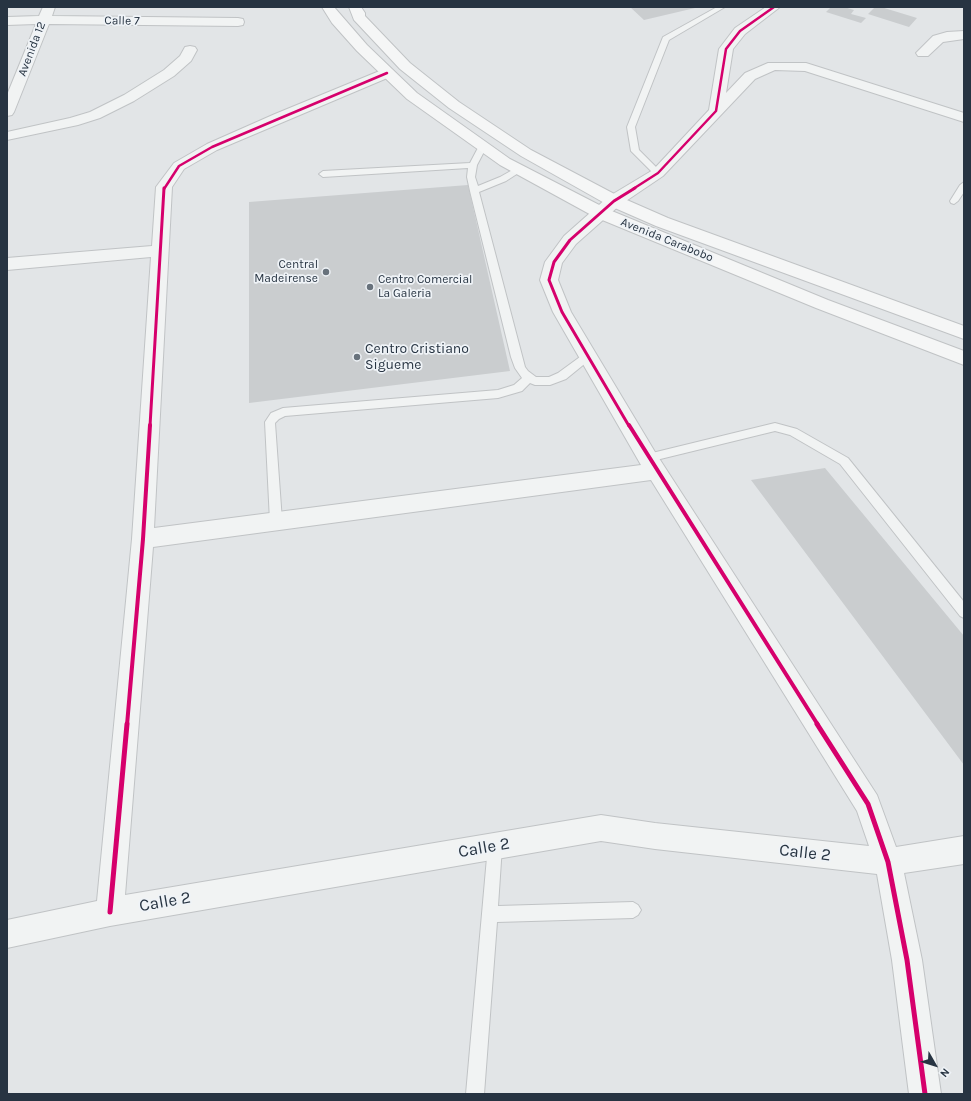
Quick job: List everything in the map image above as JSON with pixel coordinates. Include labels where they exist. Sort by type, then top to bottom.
[{"type":"street","name":"Avenida 12","points":[[8,109],[49,7]]},
{"type":"street","name":"Avenida Carabobo","points":[[328,7],[337,20],[387,73],[412,96],[504,162],[519,170],[608,207],[822,304],[964,358]]},
{"type":"street","name":"Avenida Carabobo","points":[[355,7],[359,13],[359,17],[405,66],[454,105],[608,207],[670,224],[964,333]]},
{"type":"street","points":[[716,111],[726,49],[740,31],[774,7]]},
{"type":"street","name":"Calle 7","points":[[7,21],[238,22]]},
{"type":"street","points":[[922,53],[938,39],[947,36],[964,35]]},
{"type":"street","points":[[7,136],[72,122],[95,115],[128,98],[169,73],[186,58],[190,50]]},
{"type":"street","points":[[925,1094],[907,960],[888,862],[868,804],[652,464],[562,312],[549,280],[554,262],[570,240],[608,207],[658,173],[750,76],[773,66],[806,67],[964,118]]},
{"type":"street","points":[[110,912],[143,539],[164,187],[179,166],[219,144],[387,73]]},
{"type":"street","points":[[7,264],[160,251]]},
{"type":"street","points":[[143,539],[276,521],[652,464]]},
{"type":"street","name":"Calle 2","points":[[7,934],[110,912],[601,828],[655,836],[888,862],[964,850]]},
{"type":"lane","points":[[658,173],[635,151],[631,127],[666,39],[722,7]]},
{"type":"lane","points":[[483,146],[472,165],[471,177],[516,356],[524,374],[529,378],[543,382],[556,379],[588,357]]},
{"type":"lane","points":[[323,174],[472,165]]},
{"type":"lane","points":[[474,191],[503,179],[519,170]]},
{"type":"lane","points":[[954,202],[964,185]]},
{"type":"lane","points":[[276,521],[270,422],[275,416],[283,412],[498,394],[518,388],[529,378]]},
{"type":"lane","points":[[652,464],[775,427],[793,432],[844,461],[964,612]]},
{"type":"lane","points":[[475,1094],[495,846]]},
{"type":"lane","points":[[490,914],[633,910]]},
{"type":"building","points":[[630,7],[695,7],[695,8],[644,20]]},
{"type":"building","points":[[831,7],[844,7],[854,10],[851,14],[866,18],[861,23],[826,12]]},
{"type":"building","points":[[875,7],[881,7],[917,18],[909,27],[868,14]]},
{"type":"building","name":"Centro Comercial La Galeria","points":[[468,185],[510,371],[249,403],[249,202]]},
{"type":"building","points":[[825,468],[964,636],[964,765],[751,480]]},
{"type":"cycle path","points":[[774,7],[740,31],[726,49],[716,111],[658,173],[614,201],[570,240],[554,262],[549,280],[562,312],[648,458],[868,804],[888,862],[907,960],[925,1094]]},
{"type":"cycle path","points":[[110,912],[143,539],[164,187],[179,166],[212,147],[387,73]]},
{"type":"place","name":"Central Madeirense","points":[[326,272]]},
{"type":"place","name":"Centro Comercial La Galeria","points":[[370,287]]},
{"type":"place","name":"Centro Cristiano Sigueme","points":[[357,357]]}]
